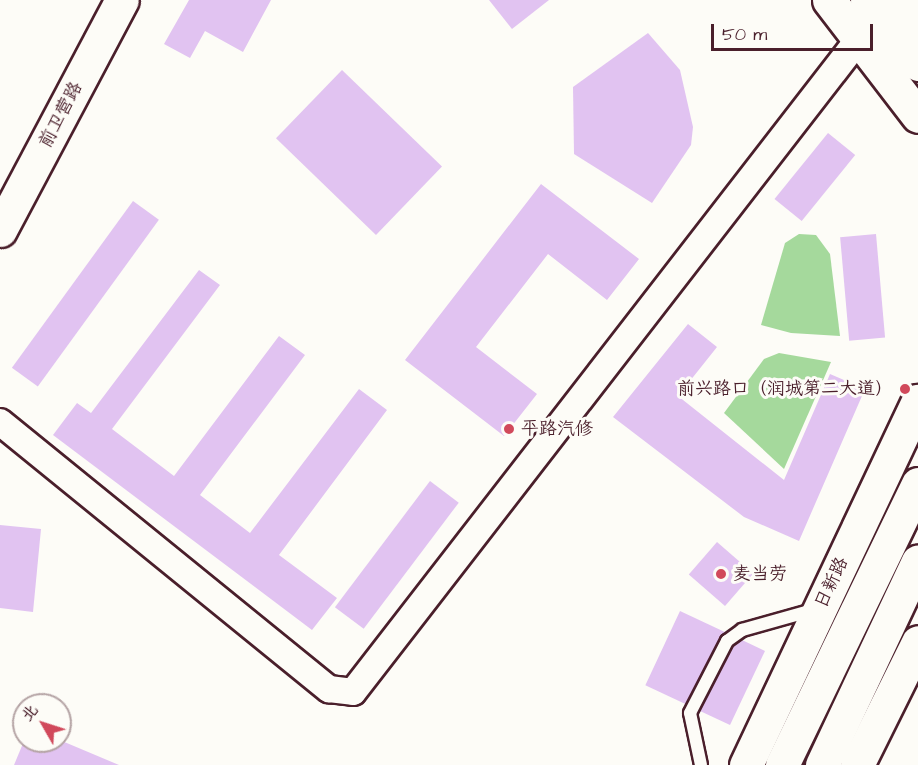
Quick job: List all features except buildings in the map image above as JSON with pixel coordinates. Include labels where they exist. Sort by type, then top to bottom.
[{"type":"main road","name":"前卫营路","points":[[0,196],[104,0]]},
{"type":"main road","name":"前卫营路","points":[[0,230],[122,0]]},
{"type":"main road","points":[[829,0],[918,116]]},
{"type":"main road","points":[[867,0],[918,64]]},
{"type":"main road","points":[[898,0],[918,25]]},
{"type":"main road","name":"日新路","points":[[746,765],[918,401]]},
{"type":"main road","name":"日新路","points":[[782,765],[918,484]]},
{"type":"main road","points":[[822,765],[918,561]]},
{"type":"main road","points":[[857,765],[918,642]]},
{"type":"street","points":[[0,422],[329,689],[353,692],[859,39]]},
{"type":"lane","points":[[701,765],[690,713],[727,641],[742,630],[820,608]]},
{"type":"green space","points":[[799,234],[816,235],[830,254],[840,336],[791,333],[761,325],[785,243]]},
{"type":"green space","points":[[779,353],[831,362],[784,469],[724,413],[764,359]]},
{"type":"place","name":"前兴路口（润城第二大道）","points":[[905,389]]},
{"type":"place","name":"平路汽修","points":[[509,429]]},
{"type":"place","name":"麦当劳","points":[[721,574]]}]
